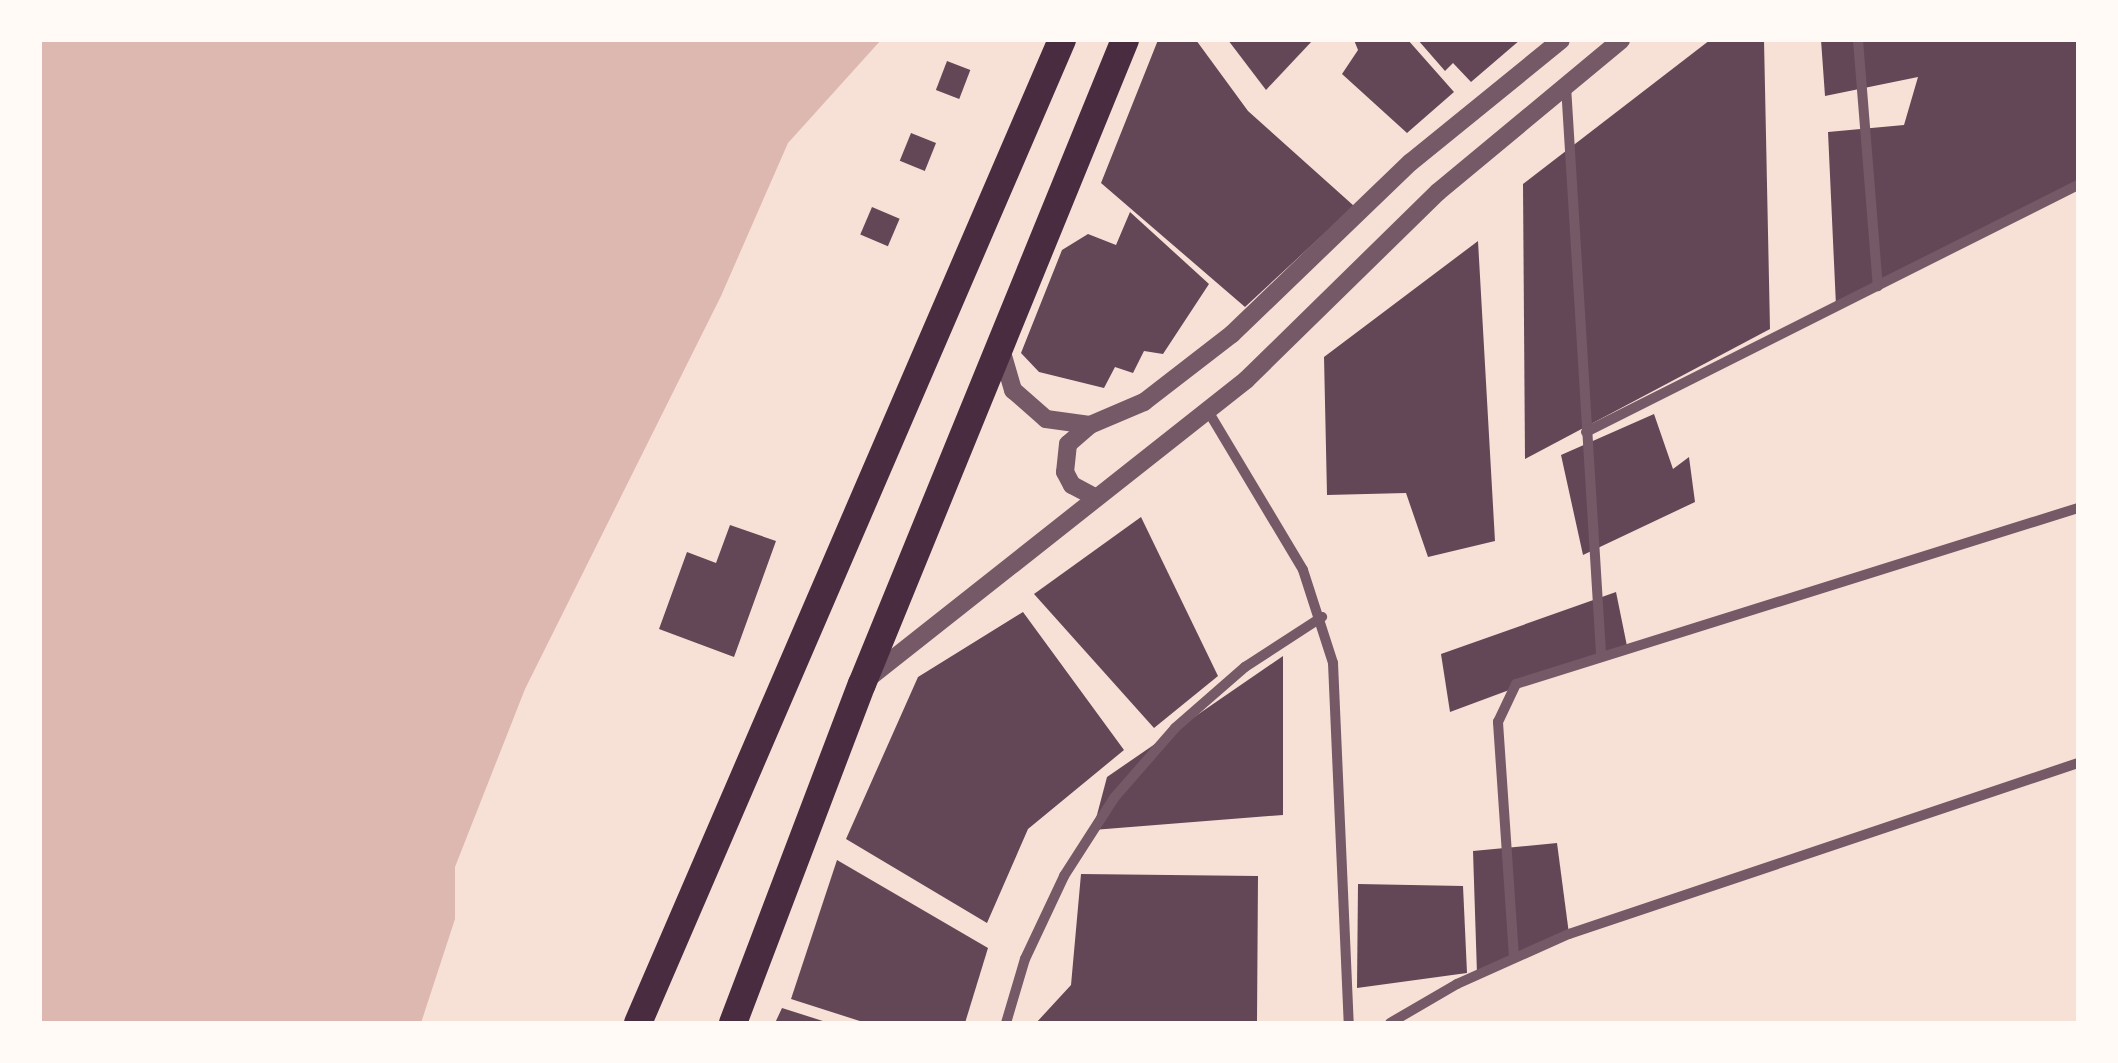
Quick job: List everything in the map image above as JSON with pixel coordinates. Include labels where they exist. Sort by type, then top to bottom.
[{"type":"highway","points":[[638,1023],[1062,40]]},
{"type":"highway","points":[[734,1023],[862,684],[1125,40]]},
{"type":"street","points":[[1096,498],[1072,485],[1065,472],[1068,444],[1090,425],[1144,402],[1191,368],[1411,162],[1561,40]]},
{"type":"street","points":[[862,684],[959,600],[1208,411],[1318,314],[1438,192],[1621,40]]},
{"type":"street","points":[[1858,40],[1878,286]]},
{"type":"street","points":[[1566,85],[1600,654]]},
{"type":"street","points":[[1586,432],[2078,185]]},
{"type":"street","points":[[1001,348],[1013,390],[1028,407],[1068,426],[1090,425]]},
{"type":"street","points":[[1208,411],[1287,541],[1322,617],[1339,712],[1349,1023]]},
{"type":"street","points":[[1514,956],[1500,708],[1528,676],[2078,508]]},
{"type":"street","points":[[1006,1023],[1025,959],[1064,876],[1114,798],[1189,716],[1245,668],[1322,617]]},
{"type":"street","points":[[1390,1023],[1514,956],[2078,763]]},
{"type":"shaded area","points":[[40,40],[881,40],[788,143],[721,296],[525,689],[455,867],[455,919],[421,1023],[40,1023]]},
{"type":"building","points":[[1158,40],[1196,40],[1248,111],[1354,206],[1245,307],[1101,183]]},
{"type":"building","points":[[1228,40],[1313,40],[1266,90]]},
{"type":"building","points":[[1354,40],[1408,40],[1454,92],[1407,133],[1342,74],[1358,50]]},
{"type":"building","points":[[1418,40],[1520,40],[1471,82],[1453,63],[1445,71]]},
{"type":"building","points":[[1710,40],[1764,40],[1770,329],[1525,459],[1523,184]]},
{"type":"building","points":[[1821,40],[2078,41],[2078,185],[1836,306],[1828,132],[1904,125],[1918,77],[1825,96]]},
{"type":"building","points":[[947,61],[970,70],[959,99],[936,90]]},
{"type":"building","points":[[911,133],[936,143],[925,171],[900,161]]},
{"type":"building","points":[[872,207],[900,219],[888,246],[860,235]]},
{"type":"building","points":[[1130,212],[1209,284],[1163,354],[1144,351],[1133,373],[1115,367],[1104,388],[1039,372],[1021,353],[1062,250],[1088,234],[1116,245]]},
{"type":"building","points":[[1478,241],[1495,541],[1428,557],[1406,493],[1327,495],[1324,357]]},
{"type":"building","points":[[1654,414],[1673,469],[1689,457],[1695,502],[1583,555],[1561,455]]},
{"type":"building","points":[[1141,517],[1218,676],[1154,728],[1034,594]]},
{"type":"building","points":[[730,525],[776,541],[734,657],[659,629],[687,552],[716,563]]},
{"type":"building","points":[[1616,592],[1627,646],[1450,712],[1441,654]]},
{"type":"building","points":[[1023,612],[1124,750],[1028,829],[987,923],[846,839],[918,677]]},
{"type":"building","points":[[1283,656],[1283,815],[1093,830],[1107,777]]},
{"type":"building","points":[[1557,843],[1569,934],[1477,974],[1473,851]]},
{"type":"building","points":[[837,860],[988,948],[965,1023],[866,1023],[791,999]]},
{"type":"building","points":[[1081,874],[1258,876],[1257,1023],[1036,1023],[1071,985]]},
{"type":"building","points":[[1358,884],[1463,886],[1467,973],[1357,988]]},
{"type":"building","points":[[782,1008],[826,1022],[826,1023],[775,1023]]}]
